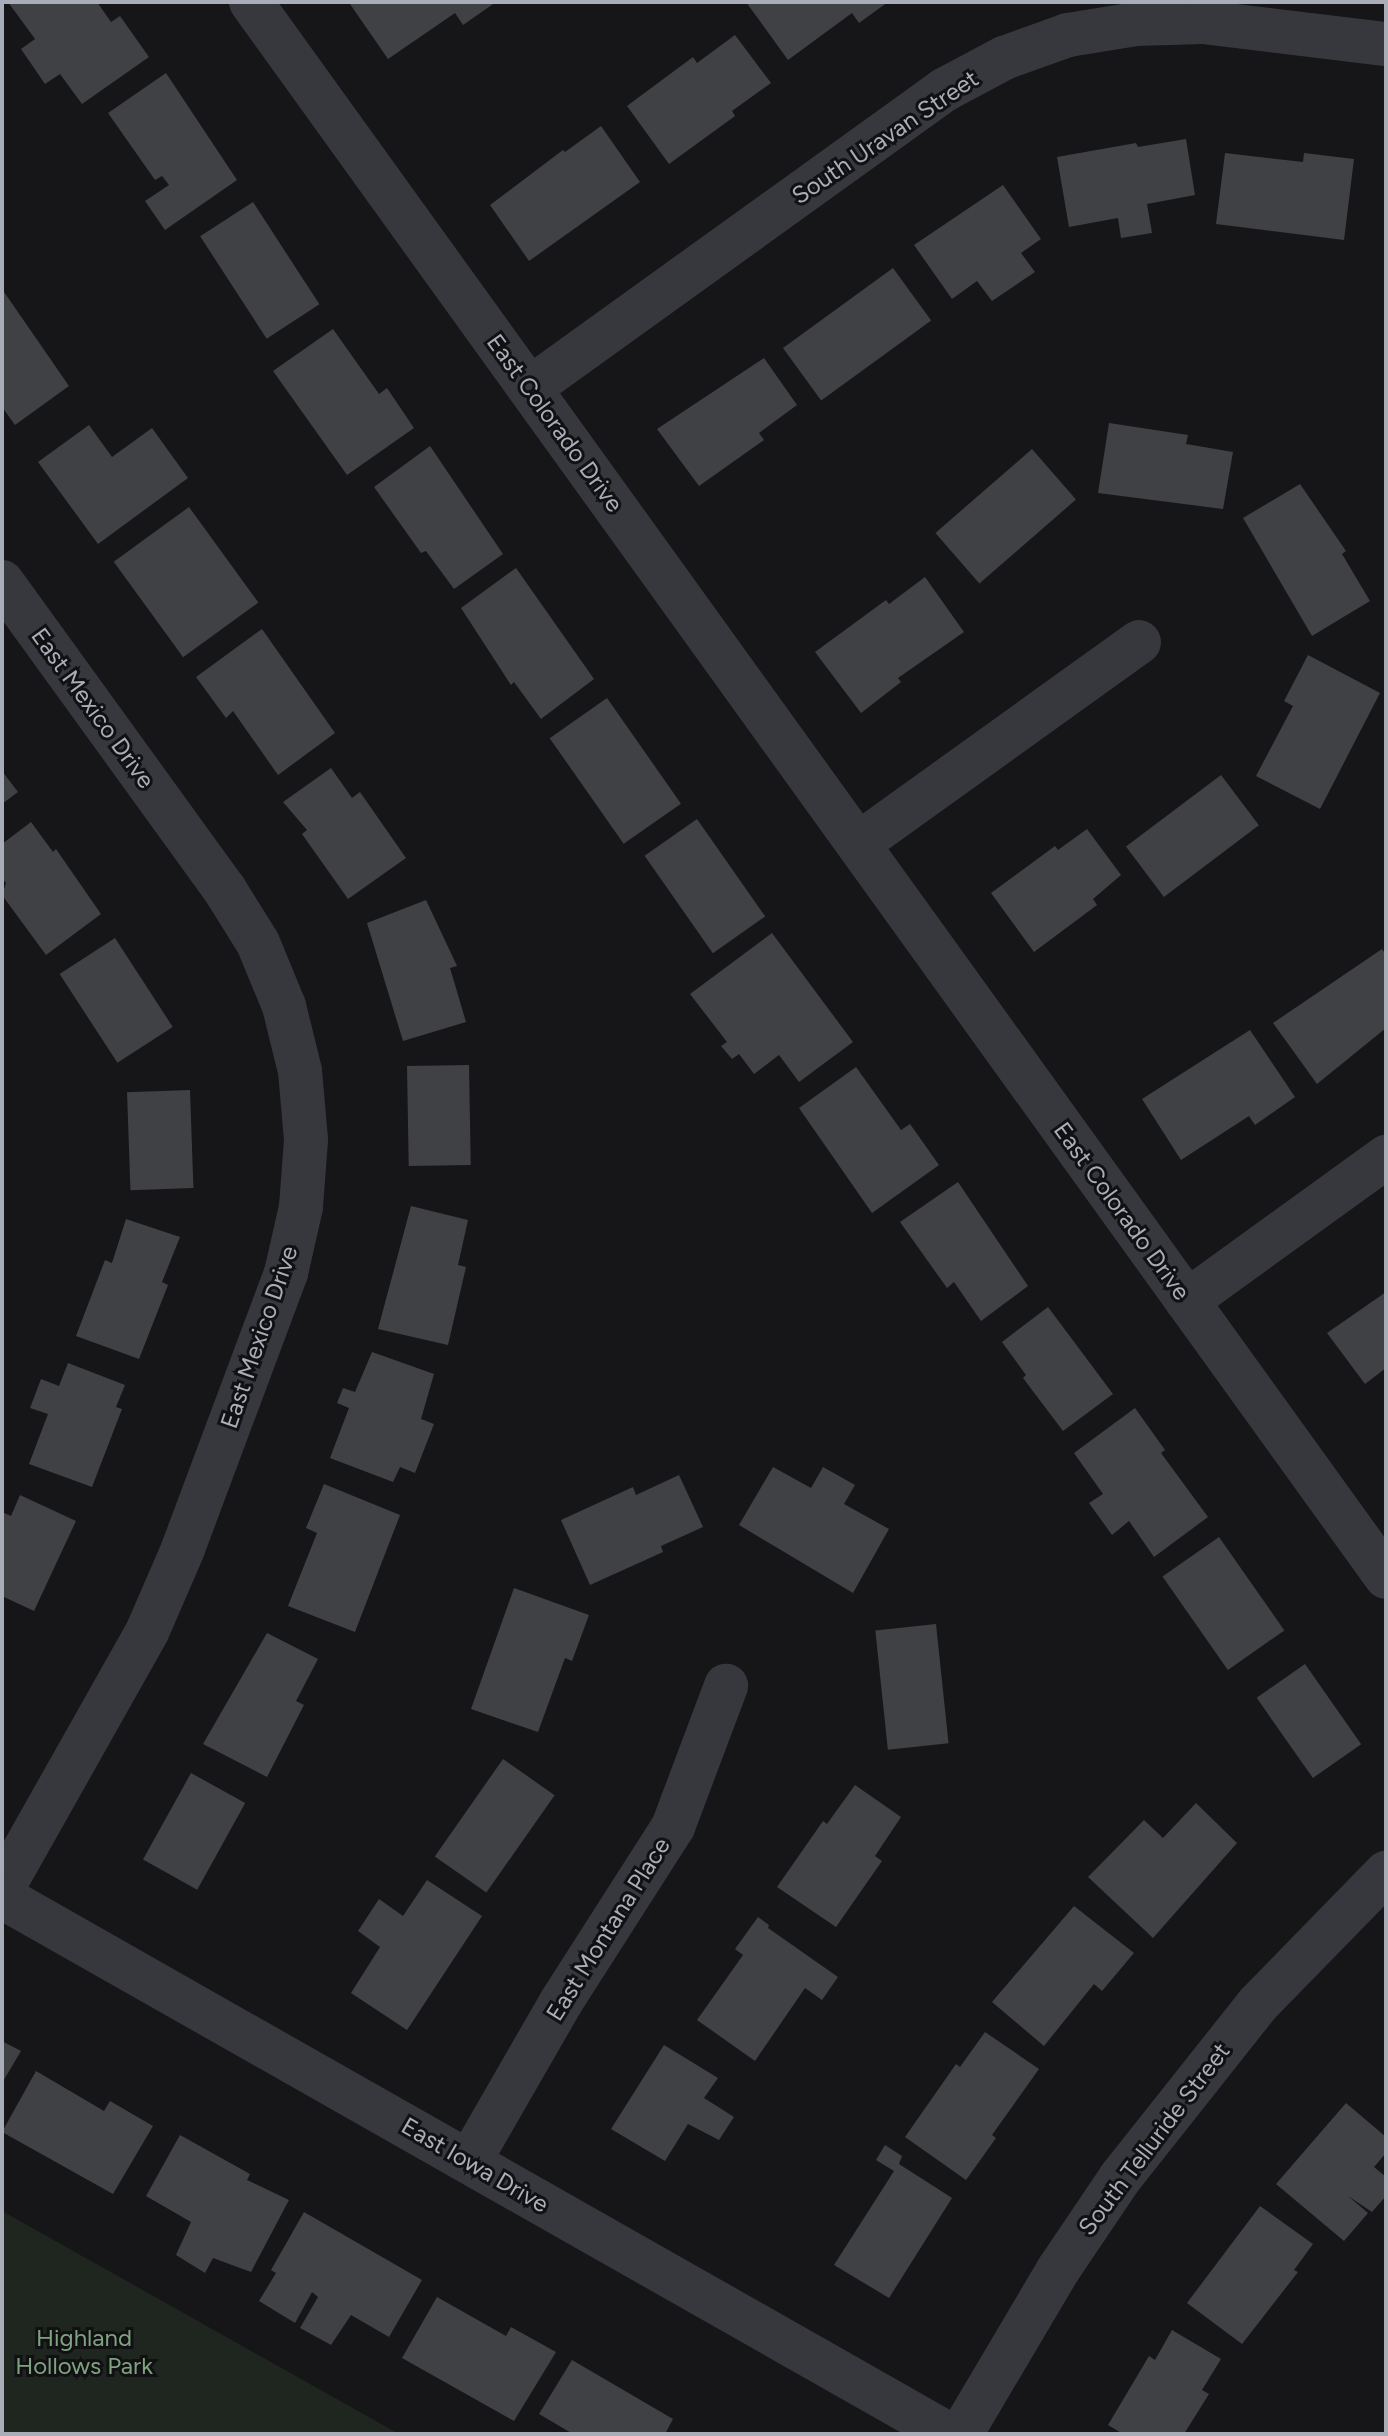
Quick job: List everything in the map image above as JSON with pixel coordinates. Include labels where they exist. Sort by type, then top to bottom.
[{"type":"street","name":"East Colorado Drive","points":[[251,2],[1386,1577]]},
{"type":"street","name":"South Uravan Street","points":[[530,388],[944,90],[1004,58],[1068,35],[1136,24],[1203,22],[1386,44]]},
{"type":"street","name":"East Mexico Drive","points":[[2,582],[225,890],[258,943],[284,1006],[294,1045],[300,1071],[306,1140],[301,1207],[286,1273],[183,1549],[147,1632],[2,1889]]},
{"type":"street","points":[[858,844],[1139,642]]},
{"type":"street","points":[[1187,1301],[1386,1157]]},
{"type":"street","name":"East Montana Place","points":[[469,2162],[561,2002],[673,1827],[726,1686]]},
{"type":"street","name":"South Telluride Street","points":[[961,2434],[1058,2270],[1120,2178],[1257,2005],[1386,1873]]},
{"type":"street","name":"East Iowa Drive","points":[[2,1897],[948,2434]]},
{"type":"green space","name":"Highland Hollows Park","points":[[2,2211],[399,2434],[2,2434]]},
{"type":"building","points":[[8,2],[97,2],[111,22],[120,16],[149,57],[82,104],[60,74],[45,84],[21,49],[35,39]]},
{"type":"building","points":[[496,2],[463,25],[455,13],[388,59],[350,4]]},
{"type":"building","points":[[746,2],[888,2],[859,23],[852,13],[788,60]]},
{"type":"building","points":[[735,35],[771,83],[732,111],[735,116],[669,164],[627,106],[693,57],[697,63]]},
{"type":"building","points":[[166,73],[237,180],[165,230],[145,201],[169,185],[162,176],[155,180],[108,113]]},
{"type":"building","points":[[601,126],[640,182],[529,261],[490,205],[563,150],[565,152]]},
{"type":"building","points":[[1186,139],[1195,195],[1147,204],[1152,233],[1121,238],[1118,218],[1069,227],[1057,157],[1136,143],[1138,147]]},
{"type":"building","points":[[1225,153],[1303,162],[1304,153],[1354,159],[1344,240],[1216,224]]},
{"type":"building","points":[[1003,185],[1041,239],[1021,253],[1035,272],[992,301],[977,281],[952,299],[914,245]]},
{"type":"building","points":[[253,202],[319,304],[267,339],[200,236]]},
{"type":"building","points":[[893,268],[931,321],[821,401],[783,348]]},
{"type":"building","points":[[2,289],[69,386],[15,425],[2,407]]},
{"type":"building","points":[[333,329],[379,394],[387,388],[414,428],[347,475],[273,371]]},
{"type":"building","points":[[764,358],[797,405],[759,433],[764,440],[699,486],[657,429]]},
{"type":"building","points":[[1109,423],[1188,435],[1186,444],[1233,452],[1223,509],[1098,493]]},
{"type":"building","points":[[89,425],[112,457],[152,428],[188,478],[98,544],[38,462]]},
{"type":"building","points":[[430,446],[503,554],[454,589],[426,551],[421,553],[374,487]]},
{"type":"building","points":[[1032,449],[1076,500],[979,584],[935,533]]},
{"type":"building","points":[[1300,484],[1346,551],[1342,554],[1370,601],[1312,636],[1243,518]]},
{"type":"building","points":[[189,507],[258,602],[183,657],[114,562]]},
{"type":"building","points":[[516,568],[594,679],[541,719],[514,682],[511,685],[461,608]]},
{"type":"building","points":[[925,577],[964,632],[898,678],[901,682],[861,713],[815,652],[886,600],[889,604]]},
{"type":"building","points":[[262,629],[335,733],[278,775],[233,711],[226,718],[196,677]]},
{"type":"building","points":[[1308,655],[1380,693],[1320,809],[1256,776],[1293,706],[1284,701]]},
{"type":"building","points":[[607,698],[681,804],[624,844],[550,738]]},
{"type":"building","points":[[331,768],[352,798],[360,792],[406,858],[348,899],[302,834],[307,830],[283,802]]},
{"type":"building","points":[[2,771],[18,792],[2,804]]},
{"type":"building","points":[[1221,775],[1259,825],[1164,897],[1126,847]]},
{"type":"building","points":[[697,819],[765,916],[713,953],[645,856]]},
{"type":"building","points":[[31,822],[53,852],[56,849],[101,914],[46,955],[2,895],[6,883],[2,878],[2,844]]},
{"type":"building","points":[[1087,829],[1121,875],[1093,899],[1097,905],[1034,952],[991,893],[1055,846],[1058,850]]},
{"type":"building","points":[[426,900],[457,966],[450,968],[466,1022],[403,1041],[367,923]]},
{"type":"building","points":[[772,933],[853,1042],[799,1082],[779,1055],[754,1074],[739,1054],[732,1059],[721,1046],[727,1042],[690,994]]},
{"type":"building","points":[[115,938],[173,1027],[117,1063],[60,974]]},
{"type":"building","points":[[1382,949],[1386,955],[1386,1028],[1317,1084],[1273,1023]]},
{"type":"building","points":[[1250,1030],[1295,1097],[1255,1125],[1249,1116],[1181,1160],[1142,1099]]},
{"type":"building","points":[[469,1065],[471,1165],[409,1166],[407,1066]]},
{"type":"building","points":[[856,1067],[901,1130],[910,1124],[939,1165],[872,1213],[799,1108]]},
{"type":"building","points":[[190,1090],[193,1188],[130,1190],[127,1092]]},
{"type":"building","points":[[958,1182],[1028,1286],[981,1321],[954,1282],[947,1288],[900,1222]]},
{"type":"building","points":[[411,1206],[468,1220],[458,1265],[466,1267],[448,1345],[378,1329]]},
{"type":"building","points":[[126,1219],[180,1237],[162,1282],[168,1285],[139,1359],[76,1336],[105,1260],[112,1263]]},
{"type":"building","points":[[1386,1292],[1386,1368],[1365,1384],[1327,1333]]},
{"type":"building","points":[[1048,1307],[1113,1394],[1063,1431],[1023,1378],[1026,1375],[1002,1342]]},
{"type":"building","points":[[372,1352],[434,1374],[421,1419],[434,1424],[415,1473],[400,1467],[393,1482],[330,1458],[349,1408],[337,1403],[343,1388],[355,1392]]},
{"type":"building","points":[[68,1363],[125,1385],[116,1407],[122,1409],[92,1487],[29,1464],[48,1414],[30,1408],[41,1379],[59,1386]]},
{"type":"building","points":[[1135,1408],[1165,1450],[1161,1453],[1208,1517],[1154,1557],[1129,1521],[1112,1535],[1089,1503],[1103,1494],[1074,1453]]},
{"type":"building","points":[[773,1467],[811,1488],[823,1467],[855,1485],[844,1504],[889,1529],[853,1593],[739,1525]]},
{"type":"building","points":[[679,1475],[703,1527],[661,1546],[663,1552],[590,1585],[561,1520],[633,1487],[636,1495]]},
{"type":"building","points":[[324,1484],[400,1515],[355,1632],[288,1606],[317,1533],[306,1528]]},
{"type":"building","points":[[20,1495],[76,1521],[34,1611],[2,1596],[2,1512],[11,1516]]},
{"type":"building","points":[[1219,1537],[1284,1630],[1228,1670],[1162,1577]]},
{"type":"building","points":[[514,1588],[589,1615],[572,1661],[565,1658],[538,1732],[471,1709]]},
{"type":"building","points":[[936,1624],[949,1743],[888,1750],[875,1630]]},
{"type":"building","points":[[267,1633],[318,1659],[296,1701],[304,1705],[267,1777],[203,1744]]},
{"type":"building","points":[[1305,1664],[1361,1744],[1313,1778],[1257,1698]]},
{"type":"building","points":[[503,1759],[555,1795],[486,1893],[435,1856]]},
{"type":"building","points":[[191,1773],[245,1803],[197,1890],[143,1860]]},
{"type":"building","points":[[855,1785],[901,1817],[875,1856],[882,1861],[836,1927],[777,1887],[823,1821],[827,1824]]},
{"type":"building","points":[[1196,1803],[1237,1843],[1153,1938],[1088,1877],[1144,1820],[1163,1838]]},
{"type":"building","points":[[427,1880],[482,1916],[407,2030],[351,1993],[380,1947],[358,1931],[379,1899],[403,1916]]},
{"type":"building","points":[[1074,1906],[1134,1953],[1102,1991],[1094,1984],[1044,2046],[992,2002]]},
{"type":"building","points":[[758,1917],[769,1925],[768,1928],[838,1977],[822,2000],[805,1988],[755,2061],[697,2020],[743,1955],[735,1949]]},
{"type":"building","points":[[985,2032],[1039,2069],[992,2135],[996,2138],[966,2180],[905,2137],[956,2064],[960,2067]]},
{"type":"building","points":[[2,2041],[21,2051],[2,2083]]},
{"type":"building","points":[[664,2045],[718,2078],[704,2098],[734,2117],[719,2140],[688,2124],[665,2161],[611,2129]]},
{"type":"building","points":[[36,2071],[104,2111],[110,2101],[153,2126],[113,2194],[2,2132]]},
{"type":"building","points":[[1346,2103],[1386,2137],[1386,2153],[1374,2167],[1386,2177],[1386,2196],[1372,2212],[1348,2196],[1368,2213],[1344,2241],[1276,2184]]},
{"type":"building","points":[[180,2135],[250,2174],[247,2180],[289,2200],[251,2272],[213,2258],[205,2273],[176,2255],[191,2222],[146,2196]]},
{"type":"building","points":[[885,2145],[902,2156],[899,2164],[952,2198],[889,2298],[834,2265],[894,2171],[876,2160]]},
{"type":"building","points":[[1260,2206],[1313,2244],[1294,2270],[1298,2272],[1242,2344],[1187,2303]]},
{"type":"building","points":[[304,2212],[422,2280],[389,2337],[351,2315],[331,2345],[300,2328],[318,2297],[312,2292],[295,2323],[259,2301],[276,2273],[271,2270]]},
{"type":"building","points":[[437,2297],[506,2336],[511,2327],[556,2352],[514,2421],[402,2358]]},
{"type":"building","points":[[1172,2330],[1221,2359],[1202,2390],[1209,2394],[1184,2434],[1123,2434],[1108,2425],[1149,2356],[1155,2360]]},
{"type":"building","points":[[572,2360],[673,2419],[665,2434],[573,2434],[539,2414]]}]
